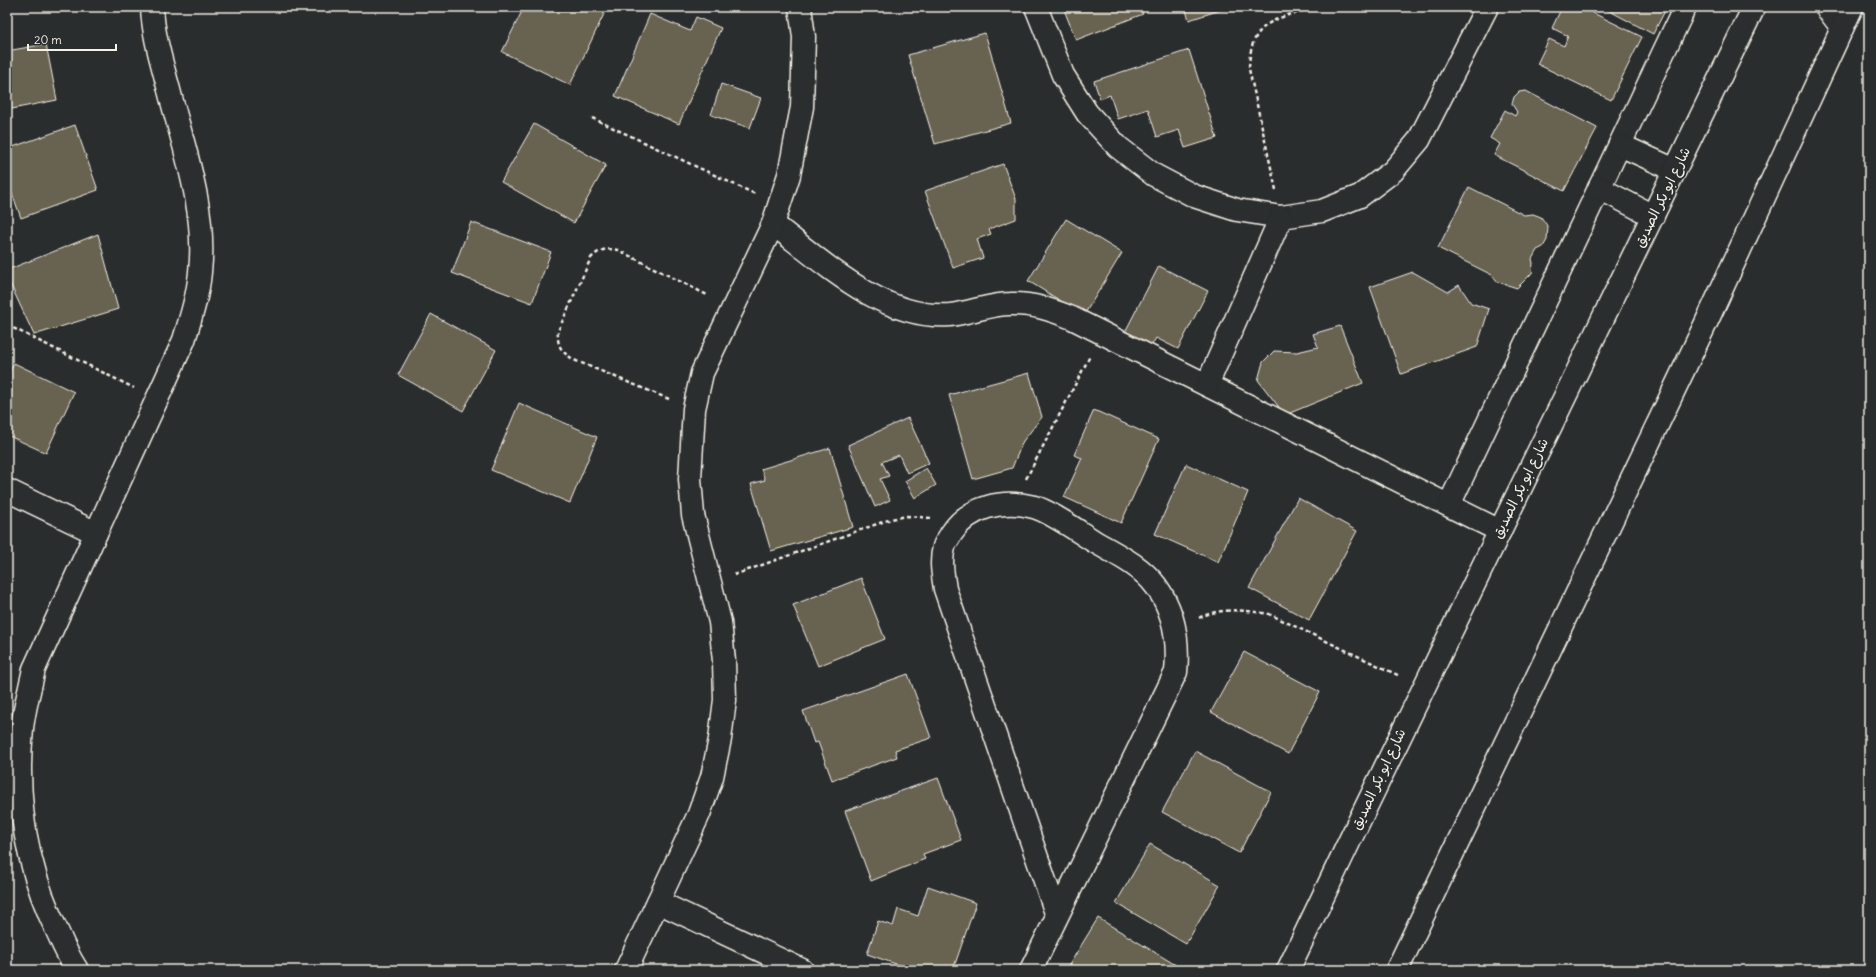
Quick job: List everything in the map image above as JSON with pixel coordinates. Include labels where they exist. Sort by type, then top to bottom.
[{"type":"street","points":[[77,970],[71,961],[45,907],[28,849],[20,789],[22,728],[34,669],[184,340],[195,306],[200,271],[201,236],[197,201],[158,50],[152,7]]},
{"type":"street","points":[[626,970],[699,814],[712,777],[720,739],[725,700],[724,661],[720,622],[696,529],[691,494],[690,444],[694,408],[702,373],[776,215],[789,175],[802,107],[804,37],[800,7]]},
{"type":"street","points":[[1036,7],[1063,75],[1087,113],[1118,147],[1154,175],[1194,196],[1236,210],[1281,217],[1329,209],[1360,196],[1393,171],[1419,140],[1487,7]]},
{"type":"street","points":[[1449,505],[1685,7]]},
{"type":"street","name":"شارع ابو بكر الصديق","points":[[1288,970],[1422,687],[1500,531],[1754,7]]},
{"type":"street","points":[[1826,7],[1842,28]]},
{"type":"street","points":[[1397,970],[1706,323],[1852,7]]},
{"type":"street","points":[[1620,145],[1675,170]]},
{"type":"street","points":[[1599,188],[1653,216]]},
{"type":"street","points":[[776,215],[852,283],[888,304],[915,312],[950,315],[1010,304],[1042,307],[1072,318],[1500,531]]},
{"type":"street","points":[[1207,385],[1281,217]]},
{"type":"street","points":[[7,490],[96,533]]},
{"type":"street","points":[[1031,970],[1176,672],[1178,651],[1176,630],[1168,607],[1155,585],[1138,568],[1036,507],[1014,503],[992,505],[972,513],[955,528],[944,546],[942,566],[945,589],[1057,916]]},
{"type":"street","points":[[658,902],[802,970]]},
{"type":"path","points":[[1281,217],[1249,69],[1250,53],[1255,38],[1266,25],[1280,17],[1305,9],[1317,7]]},
{"type":"path","points":[[592,118],[776,215]]},
{"type":"path","points":[[694,408],[574,360],[562,351],[558,341],[558,331],[591,258],[598,251],[608,248],[618,250],[733,309]]},
{"type":"path","points":[[7,325],[157,399]]},
{"type":"path","points":[[1014,503],[1102,333]]},
{"type":"path","points":[[710,583],[891,519],[907,516],[924,516],[940,520],[955,528]]},
{"type":"path","points":[[1176,630],[1204,615],[1226,611],[1248,611],[1269,614],[1422,687]]},
{"type":"building","points":[[524,7],[595,7],[605,12],[570,85],[502,52]]},
{"type":"building","points":[[1063,7],[1141,7],[1143,14],[1076,40]]},
{"type":"building","points":[[1185,7],[1230,7],[1189,20]]},
{"type":"building","points":[[1562,7],[1581,7],[1642,37],[1611,100],[1537,64],[1549,39],[1564,46],[1568,36],[1552,28]]},
{"type":"building","points":[[1602,7],[1667,7],[1653,34]]},
{"type":"building","points":[[650,14],[690,31],[696,17],[721,28],[679,124],[615,96]]},
{"type":"building","points":[[985,33],[1011,123],[935,144],[908,55]]},
{"type":"building","points":[[46,44],[57,100],[7,110],[7,51]]},
{"type":"building","points":[[1189,50],[1217,138],[1185,148],[1179,130],[1157,137],[1148,109],[1118,119],[1110,95],[1100,99],[1094,81]]},
{"type":"building","points":[[721,84],[761,98],[750,128],[711,115]]},
{"type":"building","points":[[1526,91],[1597,128],[1564,191],[1494,155],[1500,144],[1490,138],[1505,110],[1515,116],[1517,112],[1512,104],[1514,97],[1519,92]]},
{"type":"building","points":[[534,124],[606,165],[574,223],[501,182]]},
{"type":"building","points":[[75,125],[98,190],[21,218],[7,179],[7,149]]},
{"type":"building","points":[[1003,164],[1016,199],[1016,219],[989,229],[991,234],[977,239],[983,258],[953,268],[925,191]]},
{"type":"building","points":[[1469,187],[1524,215],[1533,214],[1541,217],[1548,227],[1547,240],[1543,247],[1537,250],[1532,259],[1532,273],[1517,288],[1498,282],[1492,275],[1438,248]]},
{"type":"building","points":[[1066,219],[1122,253],[1084,315],[1028,281]]},
{"type":"building","points":[[471,222],[551,252],[532,303],[452,273]]},
{"type":"building","points":[[98,234],[118,309],[34,335],[7,277],[7,270]]},
{"type":"building","points":[[1159,266],[1208,291],[1178,349],[1156,338],[1151,346],[1125,332]]},
{"type":"building","points":[[1413,272],[1448,292],[1459,285],[1471,303],[1489,309],[1477,347],[1401,374],[1370,287]]},
{"type":"building","points":[[431,314],[496,350],[463,411],[398,375]]},
{"type":"building","points":[[1340,326],[1363,383],[1285,415],[1258,380],[1263,362],[1274,351],[1297,352],[1318,347],[1313,334]]},
{"type":"building","points":[[14,363],[74,392],[46,453],[7,435],[7,377]]},
{"type":"building","points":[[1029,373],[1042,417],[1023,441],[1012,468],[973,479],[949,395]]},
{"type":"building","points":[[519,403],[597,437],[570,503],[491,470]]},
{"type":"building","points":[[1094,410],[1159,439],[1121,523],[1064,497],[1082,458],[1074,455]]},
{"type":"building","points":[[908,418],[929,463],[907,473],[899,455],[882,462],[889,476],[880,479],[890,500],[875,507],[848,445]]},
{"type":"building","points":[[830,448],[853,527],[771,551],[751,484],[765,480],[761,469]]},
{"type":"building","points":[[1186,464],[1248,492],[1218,562],[1155,534]]},
{"type":"building","points":[[926,468],[936,485],[915,498],[905,481]]},
{"type":"building","points":[[1298,498],[1357,531],[1309,620],[1249,588]]},
{"type":"building","points":[[861,578],[885,639],[818,666],[793,605]]},
{"type":"building","points":[[1244,652],[1320,692],[1288,754],[1211,712]]},
{"type":"building","points":[[908,674],[931,738],[895,750],[897,757],[832,780],[818,742],[814,743],[803,711]]},
{"type":"building","points":[[1195,751],[1271,792],[1239,853],[1162,812]]},
{"type":"building","points":[[938,778],[961,840],[923,854],[925,859],[871,881],[845,811]]},
{"type":"building","points":[[1150,844],[1220,885],[1186,944],[1116,903]]},
{"type":"building","points":[[928,886],[976,903],[953,970],[913,970],[867,954],[878,921],[893,926],[898,909],[918,916]]},
{"type":"building","points":[[1098,918],[1184,970],[1066,970]]}]
